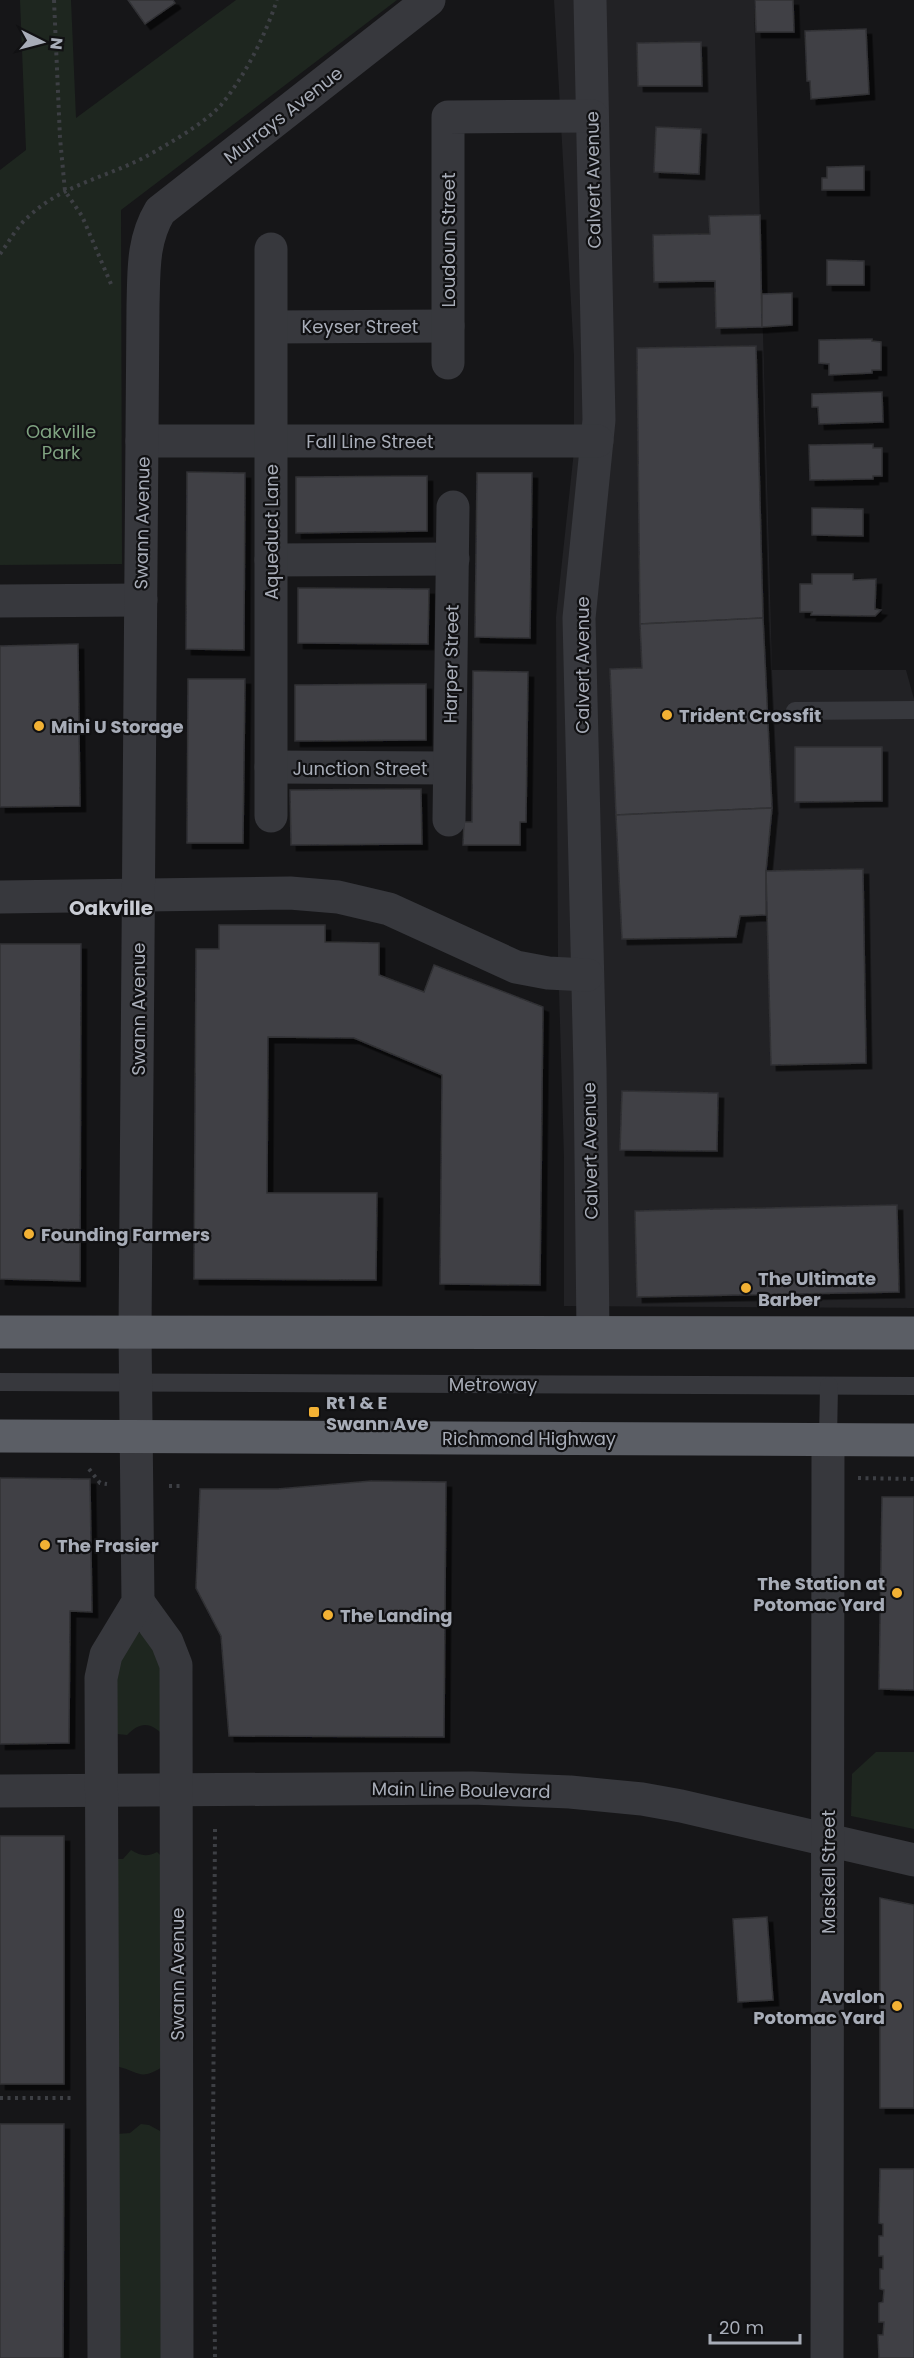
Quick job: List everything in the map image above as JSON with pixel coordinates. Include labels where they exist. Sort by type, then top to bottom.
[{"type":"highway","points":[[0,1332],[914,1333]]},
{"type":"highway","name":"Richmond Highway","points":[[0,1436],[914,1440]]},
{"type":"street","name":"Murrays Avenue","points":[[147,237],[160,211],[429,0]]},
{"type":"street","name":"Calvert Avenue","points":[[590,0],[599,420],[579,618],[593,1332]]},
{"type":"street","name":"Loudoun Street","points":[[448,363],[448,117],[592,116]]},
{"type":"street","name":"Swann Avenue","points":[[147,237],[143,306],[135,1333],[138,1602],[167,1642],[176,1665],[177,2358]]},
{"type":"street","name":"Aqueduct Lane","points":[[271,249],[271,816]]},
{"type":"street","name":"Keyser Street","points":[[272,327],[448,326]]},
{"type":"street","name":"Fall Line Street","points":[[142,441],[597,441]]},
{"type":"street","name":"Harper Street","points":[[449,820],[453,507]]},
{"type":"street","points":[[271,560],[453,559]]},
{"type":"street","points":[[0,601],[141,600]]},
{"type":"street","name":"Junction Street","points":[[271,767],[449,768]]},
{"type":"street","points":[[0,897],[290,893],[338,897],[388,909],[516,967],[548,973],[587,975]]},
{"type":"street","name":"Maskell Street","points":[[826,2358],[828,1440]]},
{"type":"street","points":[[104,2358],[102,1667],[106,1655],[138,1602]]},
{"type":"street","name":"Main Line Boulevard","points":[[0,1791],[472,1788],[570,1791],[681,1806],[914,1860]]},
{"type":"lane","points":[[795,711],[914,710]]},
{"type":"lane","name":"Metroway","points":[[0,1382],[914,1386]]},
{"type":"lane","name":"Maskell Street","points":[[828,1440],[829,1386]]},
{"type":"path","points":[[54,0],[60,138],[65,191],[82,216],[110,283],[143,306]]},
{"type":"path","points":[[0,254],[9,239],[27,218],[52,198],[144,157],[186,132],[220,106],[244,70],[270,21],[277,0]]},
{"type":"path","points":[[215,1829],[213,2146],[215,2358]]},
{"type":"path","points":[[0,2098],[73,2098]]},
{"type":"shaded area","points":[[554,0],[754,0],[772,670],[906,670],[914,699],[914,1308],[564,1306],[564,1158],[558,956],[556,617],[574,451],[574,356]]},
{"type":"green space","name":"Oakville Park","points":[[20,0],[71,0],[76,118],[236,0],[397,0],[121,210],[122,564],[0,565],[0,170],[26,150]]},
{"type":"green space","points":[[146,1632],[170,1658],[162,1734],[153,1727],[144,1725],[127,1735],[117,1734],[116,1669],[137,1633]]},
{"type":"green space","points":[[876,1752],[914,1752],[914,1829],[851,1816],[852,1774]]},
{"type":"green space","points":[[131,1850],[144,1855],[157,1852],[165,1860],[162,2067],[149,2074],[140,2074],[116,2066],[117,1859],[123,1859]]},
{"type":"green space","points":[[141,2124],[149,2125],[160,2131],[173,2358],[116,2358],[117,2134],[130,2133]]},
{"type":"building","points":[[128,0],[173,0],[175,3],[145,24]]},
{"type":"building","points":[[755,0],[793,0],[794,32],[756,32]]},
{"type":"building","points":[[866,29],[869,94],[811,99],[810,81],[807,81],[805,31]]},
{"type":"building","points":[[701,42],[702,86],[638,86],[637,43]]},
{"type":"building","points":[[656,127],[701,129],[699,174],[654,172]]},
{"type":"building","points":[[864,166],[864,190],[822,190],[822,178],[827,178],[827,167]]},
{"type":"building","points":[[760,215],[762,327],[716,328],[715,281],[654,282],[653,235],[710,234],[709,216]]},
{"type":"building","points":[[827,260],[864,261],[864,285],[827,285]]},
{"type":"building","points":[[792,293],[792,325],[762,327],[762,294]]},
{"type":"building","points":[[872,339],[872,341],[881,342],[881,370],[872,370],[872,373],[829,375],[829,364],[819,363],[819,340]]},
{"type":"building","points":[[756,346],[763,618],[640,624],[637,348]]},
{"type":"building","points":[[882,392],[883,422],[819,424],[818,407],[812,407],[812,394]]},
{"type":"building","points":[[873,444],[873,448],[882,448],[882,476],[873,476],[873,479],[810,480],[809,445]]},
{"type":"building","points":[[187,472],[245,473],[244,650],[186,649]]},
{"type":"building","points":[[477,473],[532,473],[530,638],[475,637]]},
{"type":"building","points":[[427,476],[427,531],[296,533],[296,477]]},
{"type":"building","points":[[812,508],[863,509],[863,536],[812,535]]},
{"type":"building","points":[[812,574],[853,574],[853,580],[876,579],[875,609],[881,610],[875,616],[811,615],[812,612],[800,612],[800,584],[812,584]]},
{"type":"building","points":[[298,588],[429,589],[428,644],[298,643]]},
{"type":"building","points":[[763,618],[772,808],[616,815],[610,669],[642,668],[640,624]]},
{"type":"building","name":"Mini U Storage","points":[[78,644],[80,806],[0,807],[0,646]]},
{"type":"building","points":[[473,671],[528,672],[526,822],[520,822],[520,845],[463,845],[464,822],[472,822]]},
{"type":"building","points":[[188,679],[245,679],[243,843],[187,843]]},
{"type":"building","points":[[426,684],[426,740],[295,741],[295,685]]},
{"type":"building","points":[[795,747],[882,747],[882,801],[795,802]]},
{"type":"building","points":[[421,789],[422,844],[291,845],[290,790]]},
{"type":"building","points":[[772,808],[766,871],[766,915],[740,916],[736,937],[622,939],[616,815]]},
{"type":"building","points":[[863,869],[866,1063],[771,1065],[766,871]]},
{"type":"building","points":[[219,925],[325,925],[325,942],[379,943],[379,975],[424,992],[434,965],[543,1007],[540,1285],[440,1284],[442,1075],[354,1038],[268,1037],[267,1193],[377,1193],[376,1280],[194,1279],[196,949],[219,949]]},
{"type":"building","points":[[0,944],[81,944],[80,1281],[0,1279]]},
{"type":"building","points":[[622,1091],[718,1093],[717,1151],[620,1150]]},
{"type":"building","points":[[897,1205],[899,1292],[637,1297],[635,1211]]},
{"type":"building","name":"The Frasier","points":[[0,1478],[90,1479],[92,1612],[70,1611],[69,1743],[0,1744]]},
{"type":"building","name":"The Landing","points":[[371,1481],[446,1482],[444,1737],[229,1736],[221,1636],[196,1588],[200,1489],[277,1489]]},
{"type":"building","name":"The Station at Potomac Yard","points":[[882,1497],[914,1497],[914,1690],[879,1689]]},
{"type":"building","points":[[0,1836],[64,1836],[64,2084],[0,2084]]},
{"type":"building","name":"Avalon Potomac Yard","points":[[880,1898],[914,1905],[914,2108],[880,2108]]},
{"type":"building","points":[[767,1917],[773,2000],[738,2002],[733,1919]]},
{"type":"building","points":[[0,2124],[64,2124],[63,2358],[0,2358]]},
{"type":"building","points":[[880,2169],[914,2169],[914,2358],[879,2358],[878,2335],[883,2335],[884,2322],[879,2322],[879,2303],[883,2302],[884,2290],[880,2289],[880,2269],[883,2269],[883,2256],[879,2256],[879,2236],[883,2236],[883,2224],[879,2223]]},
{"type":"place","name":"Trident Crossfit","points":[[667,715]]},
{"type":"place","name":"Mini U Storage","points":[[39,726]]},
{"type":"place","name":"Founding Farmers","points":[[29,1234]]},
{"type":"place","name":"The Ultimate Barber","points":[[746,1288]]},
{"type":"place","name":"Rt 1 & E Swann Ave","points":[[314,1412]]},
{"type":"place","name":"The Frasier","points":[[45,1545]]},
{"type":"place","name":"The Station at Potomac Yard","points":[[897,1593]]},
{"type":"place","name":"The Landing","points":[[328,1615]]},
{"type":"place","name":"Avalon Potomac Yard","points":[[897,2006]]},
{"type":"district","name":"Oakville","points":[[111,908]]}]
